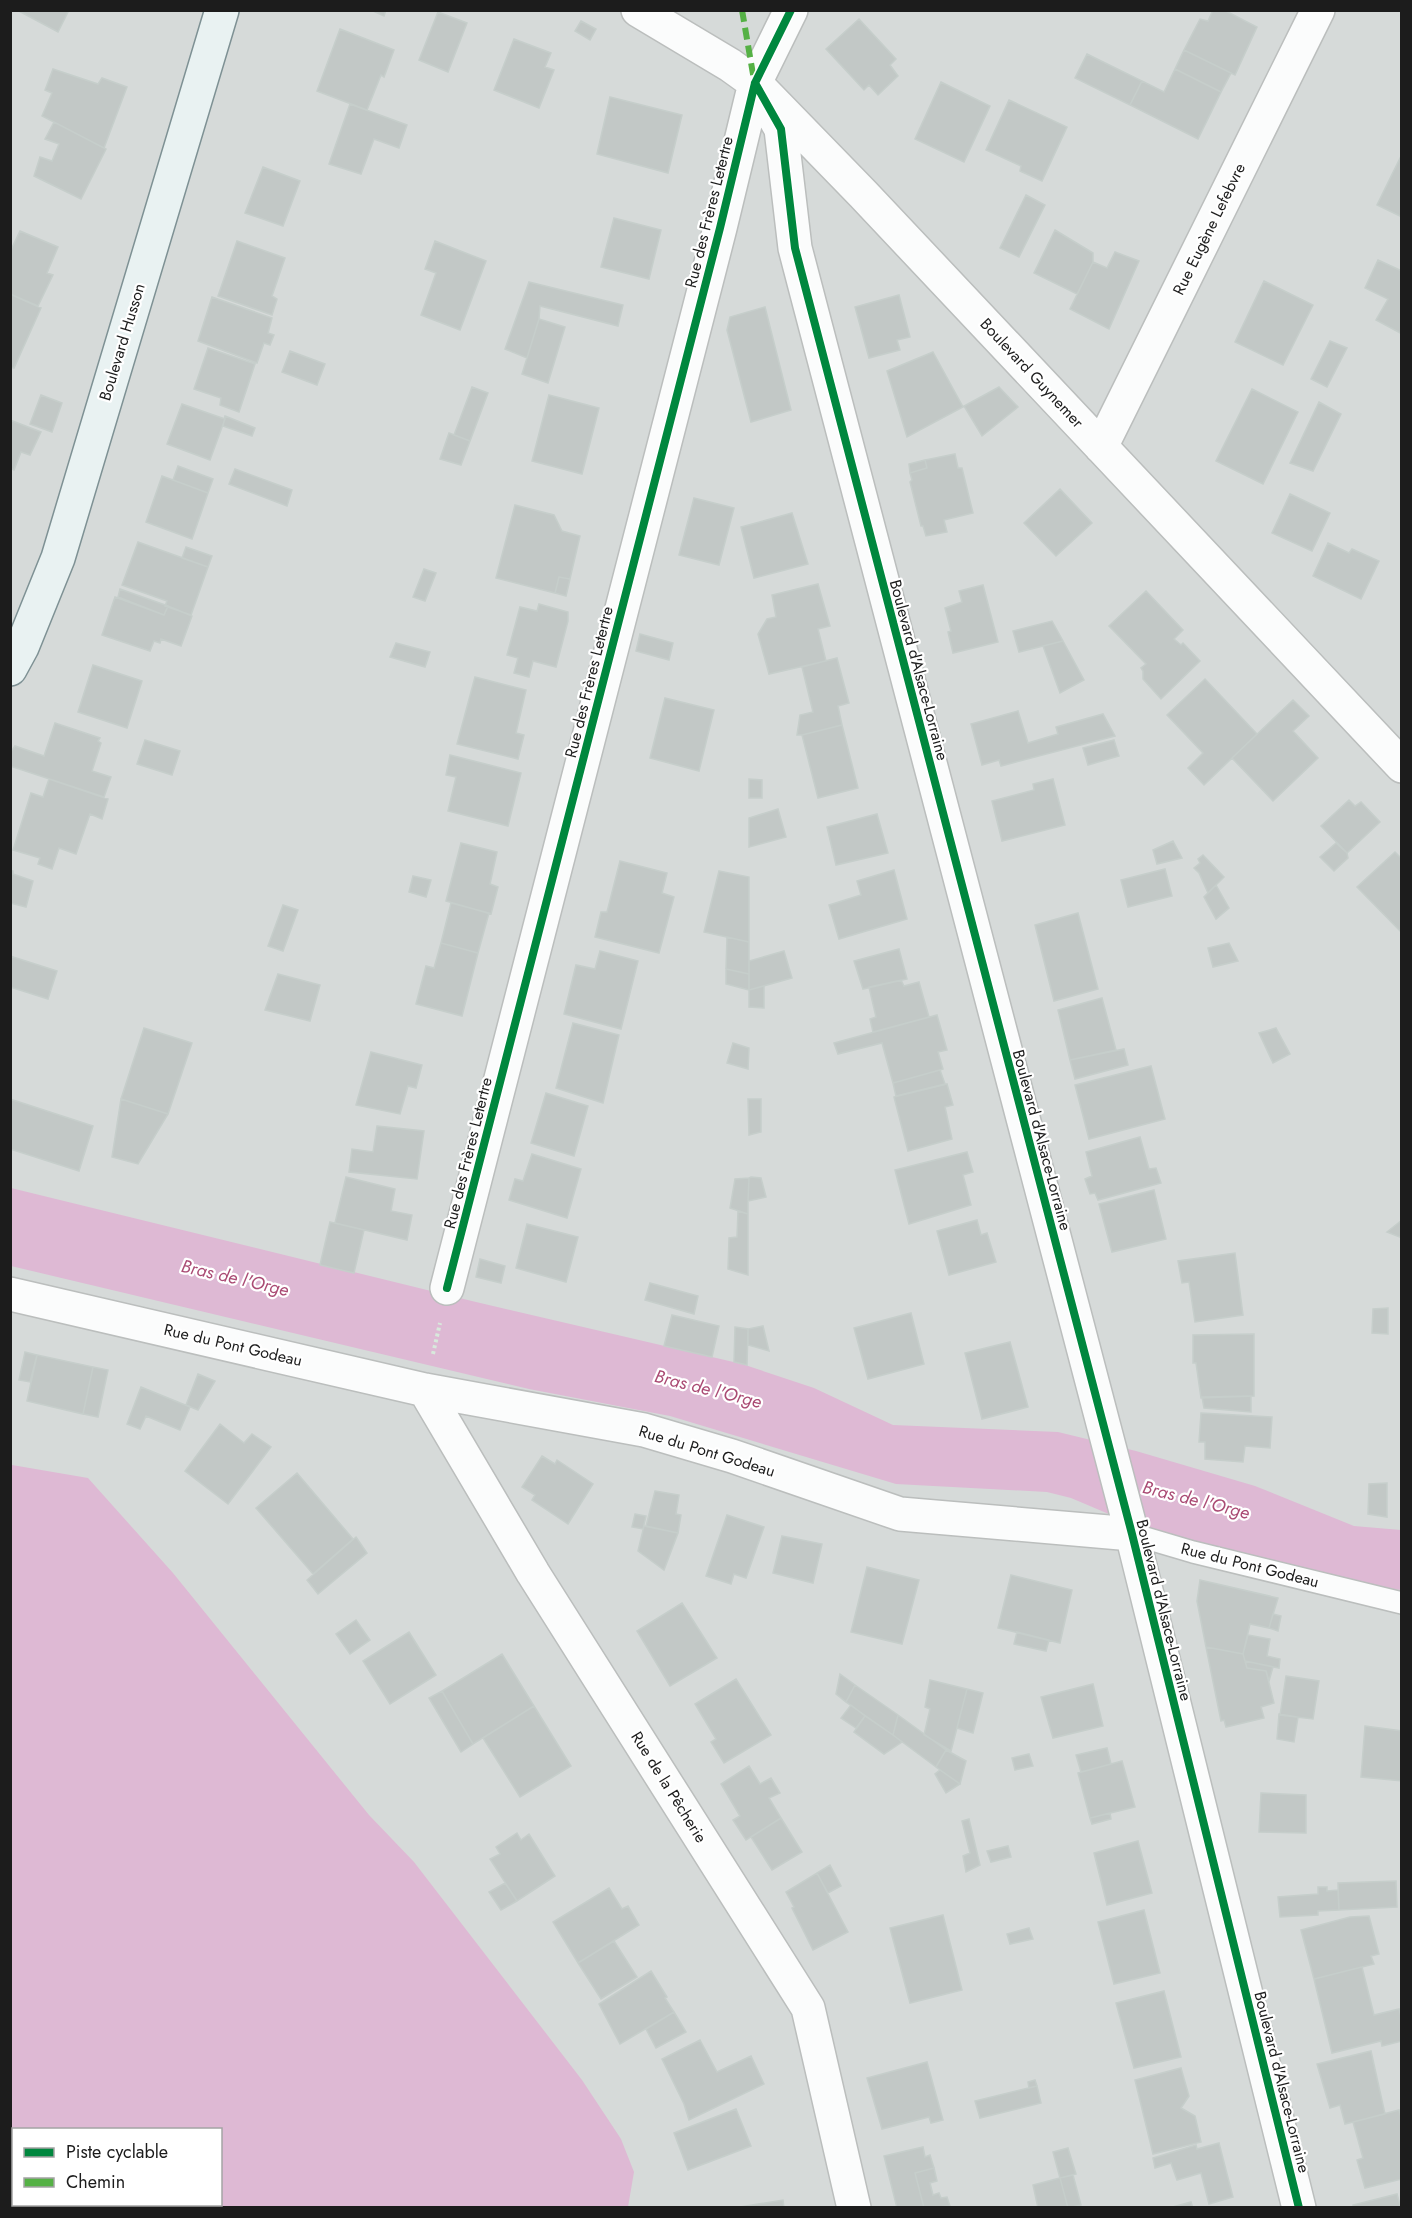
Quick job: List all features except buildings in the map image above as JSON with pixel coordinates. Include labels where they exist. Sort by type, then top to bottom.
[{"type":"street","name":"Boulevard Husson","points":[[10,669],[22,646],[58,558],[222,10]]},
{"type":"street","name":"Boulevard Guynemer","points":[[638,10],[730,65],[755,83],[1401,766]]},
{"type":"street","name":"Rue des Frères Letertre","points":[[447,1288],[720,228],[755,83],[791,10]]},
{"type":"street","name":"Rue Eugène Lefebvre","points":[[1101,447],[1318,10]]},
{"type":"street","name":"Boulevard d'Alsace-Lorraine","points":[[755,83],[782,129],[795,248],[1132,1534],[1299,2208]]},
{"type":"street","name":"Rue du Pont Godeau","points":[[10,1294],[425,1390],[644,1430],[732,1456],[900,1514],[1132,1534]]},
{"type":"street","name":"Rue de la Pêcherie","points":[[425,1390],[533,1573],[808,2008],[854,2208]]},
{"type":"lane","name":"Rue du Pont Godeau","points":[[1132,1534],[1193,1552],[1401,1603]]},
{"type":"path","points":[[425,1390],[447,1288]]},
{"type":"shaded area","points":[[11,11],[1401,11],[1401,2207],[11,2208]]},
{"type":"water","name":"Bras de l'Orge","points":[[11,1188],[476,1302],[742,1364],[814,1388],[893,1425],[1058,1432],[1136,1451],[1255,1486],[1354,1526],[1401,1530],[1401,1590],[1362,1584],[1149,1531],[1071,1498],[1047,1492],[896,1484],[670,1416],[529,1389],[11,1266]]},
{"type":"water","points":[[12,1465],[88,1478],[173,1573],[369,1815],[414,1862],[582,2080],[621,2139],[634,2172],[628,2207],[11,2207],[10,1466]]},
{"type":"marked path","points":[[742,10],[754,80]]},
{"type":"cycle path","points":[[447,1288],[720,228],[755,83],[791,10]]},
{"type":"cycle path","points":[[755,83],[781,129],[795,248],[1132,1534],[1299,2208]]}]
